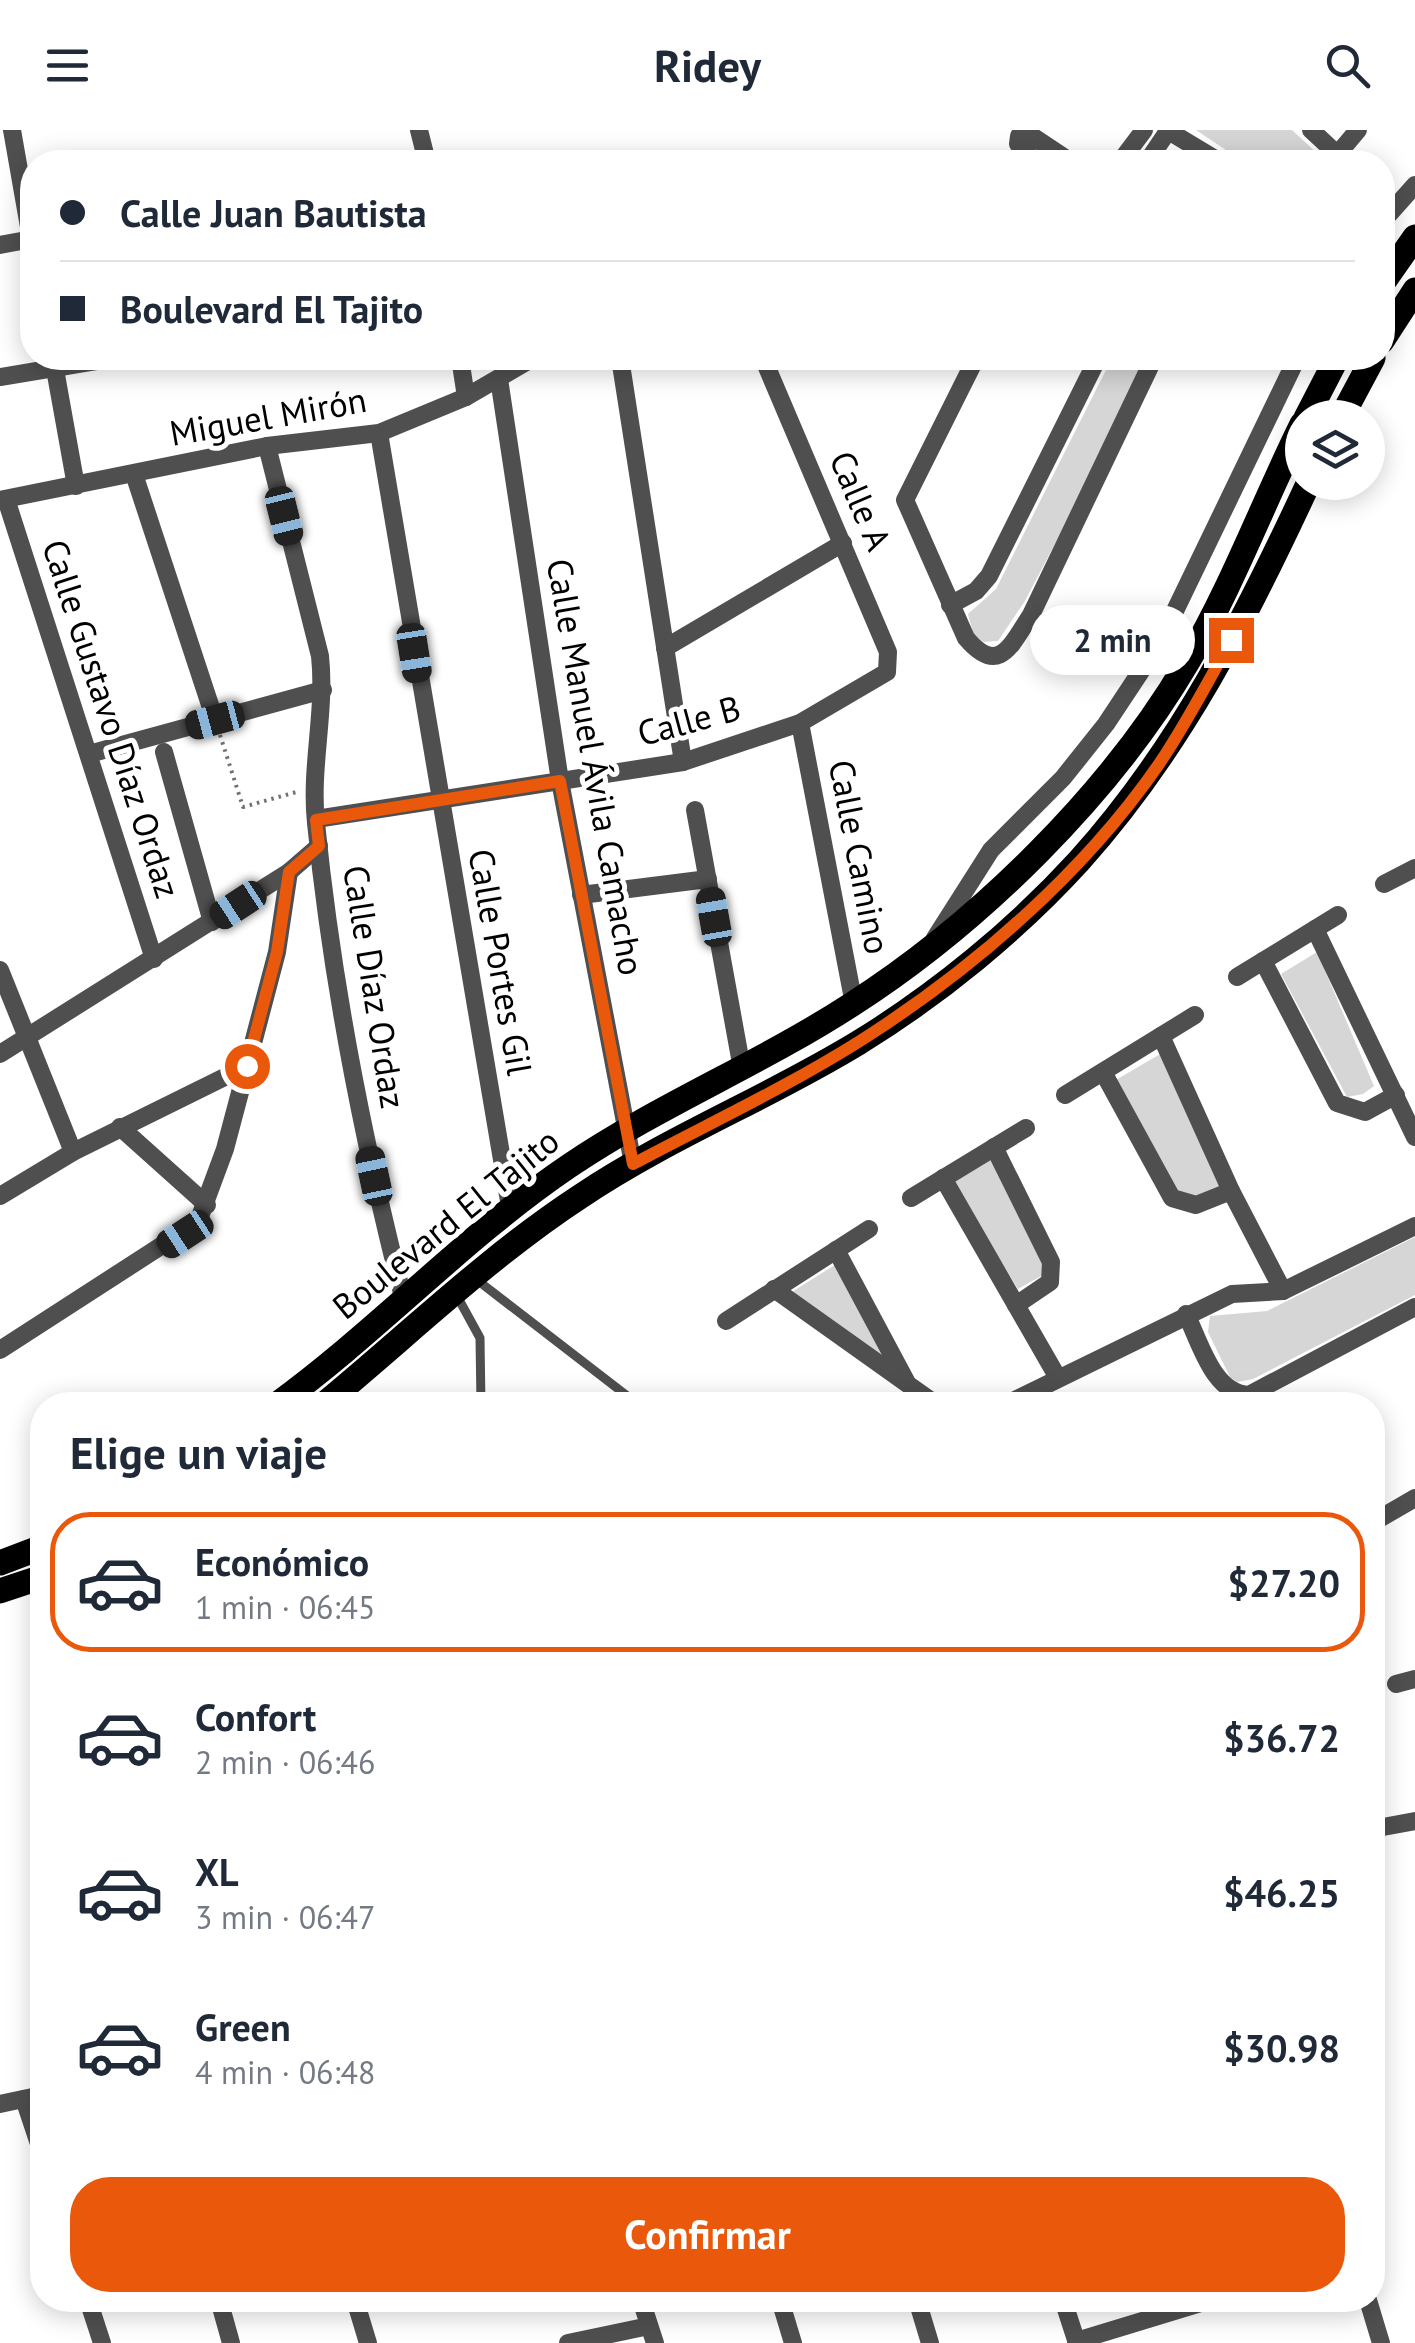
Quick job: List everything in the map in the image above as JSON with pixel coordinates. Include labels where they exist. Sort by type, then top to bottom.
[{"type":"main road","points":[[1395,265],[1415,236]]},
{"type":"main road","points":[[1395,321],[1415,290]]},
{"type":"main road","points":[[1315,400],[1331,370]]},
{"type":"main road","points":[[1351,400],[1367,370]]},
{"type":"main road","name":"Boulevard El Tajito","points":[[292,1392],[404,1301],[510,1207],[626,1129],[742,1069],[854,1004],[928,952],[1038,850],[1130,748],[1188,662],[1285,461]]},
{"type":"main road","name":"Boulevard El Tajito","points":[[339,1392],[532,1230],[633,1164],[859,1042],[936,989],[1006,931],[1078,862],[1157,767],[1264,578],[1301,500]]},
{"type":"main road","points":[[1237,564],[1264,578]]},
{"type":"main road","points":[[0,1563],[30,1552]]},
{"type":"main road","points":[[0,1591],[30,1580]]},
{"type":"street","points":[[12,130],[20,174]]},
{"type":"street","points":[[1167,130],[1200,150]]},
{"type":"street","points":[[1310,130],[1328,150]]},
{"type":"street","points":[[1342,150],[1358,130]]},
{"type":"street","points":[[1023,150],[1018,144],[1019,136],[1026,132],[1053,150]]},
{"type":"street","points":[[1395,207],[1415,185]]},
{"type":"street","points":[[0,377],[27,370]]},
{"type":"street","name":"Calle Gustavo Díaz Ordaz","points":[[55,370],[76,486]]},
{"type":"street","points":[[462,370],[466,397]]},
{"type":"street","name":"Miguel Mirón","points":[[3,500],[267,446],[378,433],[466,397],[513,370]]},
{"type":"street","points":[[622,370],[683,762]]},
{"type":"street","name":"Calle A","points":[[768,370],[888,652],[887,672]]},
{"type":"street","points":[[970,370],[905,500],[966,638],[979,653],[989,656],[1006,653],[1030,615],[1148,370]]},
{"type":"street","points":[[950,606],[976,591],[989,576],[1092,370]]},
{"type":"street","points":[[928,952],[991,850],[1063,778],[1151,657],[1289,370]]},
{"type":"street","name":"Calle Manuel Ávila Camacho","points":[[499,379],[560,781],[633,1164]]},
{"type":"street","name":"Calle Portes Gil","points":[[378,433],[510,1207]]},
{"type":"street","name":"Calle Díaz Ordaz","points":[[267,446],[320,656],[324,690],[314,787],[319,846],[366,1137],[404,1301]]},
{"type":"street","points":[[134,474],[215,720]]},
{"type":"street","name":"Calle Gustavo Díaz Ordaz","points":[[3,500],[154,959]]},
{"type":"street","points":[[665,648],[843,542]]},
{"type":"street","name":"Calle B","points":[[316,820],[683,762],[800,723],[887,672]]},
{"type":"street","points":[[89,754],[324,690]]},
{"type":"street","name":"Calle Camino","points":[[800,723],[854,1004]]},
{"type":"street","points":[[164,752],[212,922]]},
{"type":"street","points":[[696,810],[742,1069]]},
{"type":"street","points":[[0,1054],[289,872],[319,846]]},
{"type":"street","points":[[1384,884],[1415,868]]},
{"type":"street","points":[[0,1350],[185,1234],[207,1206],[277,952],[289,872]]},
{"type":"street","points":[[581,895],[708,879]]},
{"type":"street","points":[[1237,977],[1338,915]]},
{"type":"street","points":[[1314,929],[1415,1137]]},
{"type":"street","points":[[1263,960],[1337,1103],[1347,1110],[1365,1112],[1396,1095]]},
{"type":"street","points":[[0,970],[73,1152]]},
{"type":"street","points":[[1065,1094],[1195,1015]]},
{"type":"street","points":[[1161,1036],[1231,1191],[1283,1291]]},
{"type":"street","points":[[0,1196],[73,1152],[247,1066]]},
{"type":"street","points":[[1103,1072],[1172,1198],[1196,1206],[1231,1191]]},
{"type":"street","points":[[120,1128],[207,1206]]},
{"type":"street","points":[[911,1198],[1026,1128]]},
{"type":"street","points":[[994,1148],[1052,1262],[1050,1282],[1016,1305]]},
{"type":"street","points":[[943,1178],[1058,1378]]},
{"type":"street","points":[[1030,1392],[1232,1294],[1283,1291],[1415,1226]]},
{"type":"street","points":[[726,1321],[869,1229]]},
{"type":"street","points":[[836,1250],[909,1386]]},
{"type":"street","points":[[774,1289],[918,1392]]},
{"type":"street","points":[[1253,1392],[1415,1307]]},
{"type":"street","points":[[1186,1314],[1221,1382],[1236,1392]]},
{"type":"street","points":[[1385,1515],[1415,1498]]},
{"type":"street","points":[[1396,1684],[1415,1679]]},
{"type":"street","points":[[1385,1827],[1415,1821]]},
{"type":"street","points":[[0,2104],[30,2098]]},
{"type":"street","points":[[92,2312],[102,2343]]},
{"type":"street","points":[[223,2312],[232,2343]]},
{"type":"street","points":[[359,2312],[368,2343]]},
{"type":"street","points":[[784,2312],[793,2343]]},
{"type":"street","points":[[921,2312],[930,2343]]},
{"type":"street","points":[[1067,2312],[1076,2342],[1172,2312]]},
{"type":"street","points":[[1372,2312],[1381,2343]]},
{"type":"street","points":[[568,2343],[652,2334]]},
{"type":"lane","points":[[465,1286],[480,1338],[481,1392]]},
{"type":"lane","points":[[465,1286],[620,1392]]},
{"type":"path","points":[[215,720],[242,807],[314,787]]},
{"type":"shaded area","points":[[1196,130],[1292,130],[1314,150],[1226,150]]},
{"type":"shaded area","points":[[1106,370],[1146,370],[1025,601],[998,641],[984,642],[974,636],[968,614],[996,589]]},
{"type":"shaded area","points":[[1317,952],[1374,1086],[1363,1094],[1347,1097],[1281,974]]},
{"type":"shaded area","points":[[1162,1053],[1224,1189],[1201,1201],[1175,1190],[1114,1081]]},
{"type":"shaded area","points":[[991,1155],[1044,1262],[1043,1275],[1018,1289],[952,1180]]},
{"type":"shaded area","points":[[1415,1237],[1415,1295],[1253,1379],[1237,1382],[1230,1377],[1208,1332],[1210,1316],[1267,1311]]},
{"type":"shaded area","points":[[838,1263],[894,1368],[787,1295]]},
{"type":"route","points":[[247,1066],[277,952],[289,872],[319,846],[316,820],[560,781],[633,1164],[859,1042],[936,989],[1006,931],[1078,862],[1157,767],[1231,640]]}]
